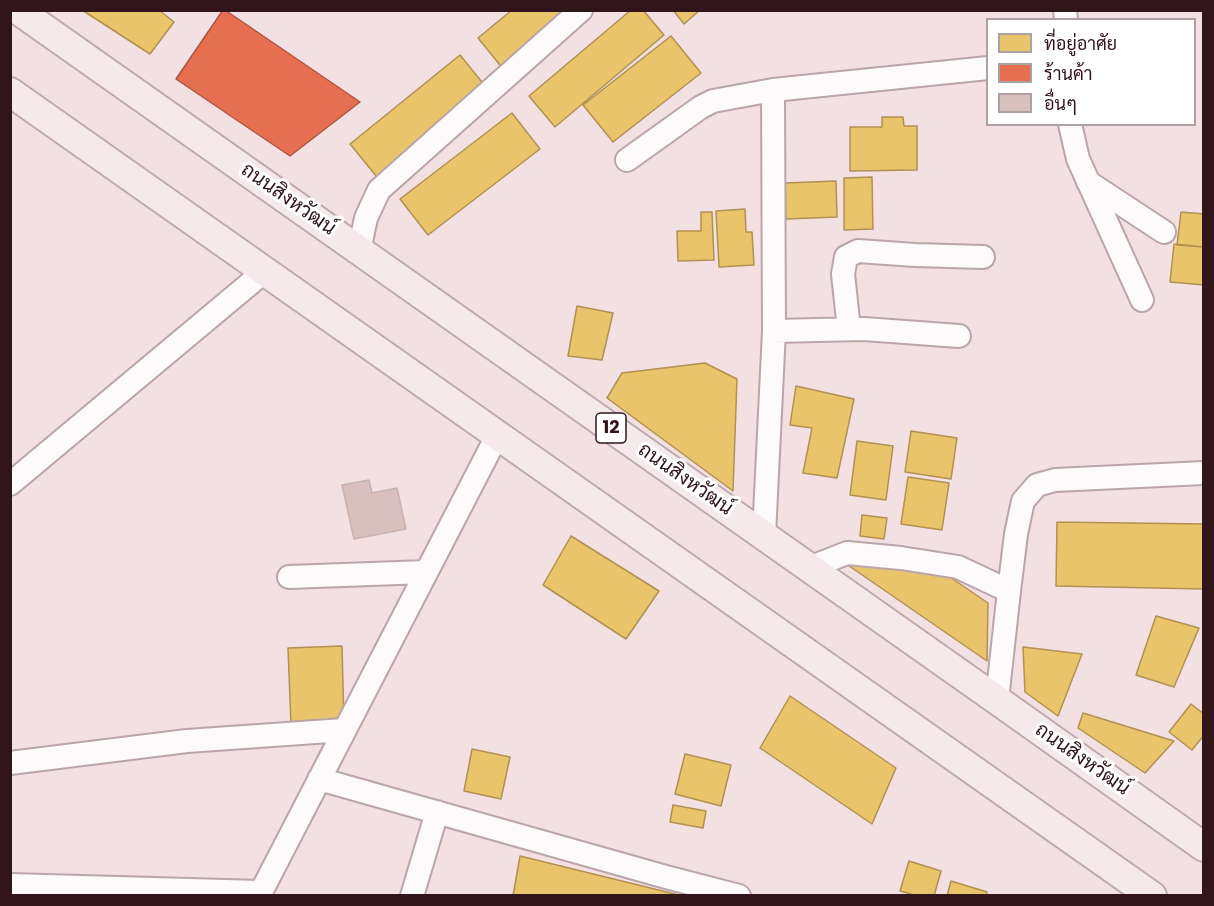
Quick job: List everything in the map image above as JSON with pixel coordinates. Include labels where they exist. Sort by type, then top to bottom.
[{"type":"main road","name":"ถนนสิงหวัฒน์","points":[[18,10],[1203,846]]},
{"type":"main road","points":[[10,92],[1152,896]]},
{"type":"street","points":[[359,251],[366,218],[379,190],[581,10]]},
{"type":"street","points":[[627,160],[701,107],[713,101],[773,90],[986,68]]},
{"type":"street","points":[[764,535],[774,331],[773,90]]},
{"type":"street","points":[[1070,126],[1078,159],[1142,300]]},
{"type":"street","points":[[1088,182],[1164,232]]},
{"type":"street","points":[[849,329],[843,274],[846,257],[858,251],[983,257]]},
{"type":"street","points":[[10,484],[265,270]]},
{"type":"street","points":[[774,331],[864,329],[959,336]]},
{"type":"street","points":[[10,885],[260,894],[498,434]]},
{"type":"street","points":[[998,700],[1016,534],[1023,501],[1036,485],[1055,480],[1203,473]]},
{"type":"street","points":[[809,568],[847,553],[901,558],[958,567],[1009,591]]},
{"type":"street","points":[[289,577],[426,572]]},
{"type":"street","points":[[10,763],[187,741],[344,730]]},
{"type":"street","points":[[319,779],[666,878],[739,896]]},
{"type":"street","points":[[412,896],[437,812]]},
{"type":"building: ที่อยู่อาศัย","points":[[82,10],[159,10],[174,22],[150,54]]},
{"type":"building: ที่อยู่อาศัย","points":[[512,10],[576,10],[504,70],[478,38]]},
{"type":"building: ที่อยู่อาศัย","points":[[631,10],[643,10],[664,35],[555,127],[529,96]]},
{"type":"building: ที่อยู่อาศัย","points":[[673,10],[700,10],[684,24]]},
{"type":"building: ที่อยู่อาศัย","points":[[671,36],[701,73],[613,142],[583,105]]},
{"type":"building: ที่อยู่อาศัย","points":[[460,55],[486,87],[377,177],[350,144]]},
{"type":"building: ที่อยู่อาศัย","points":[[512,113],[540,149],[428,235],[400,199]]},
{"type":"building: ที่อยู่อาศัย","points":[[882,117],[903,117],[904,126],[917,126],[917,170],[850,171],[850,127],[882,127]]},
{"type":"building: ที่อยู่อาศัย","points":[[872,177],[873,229],[844,230],[844,178]]},
{"type":"building: ที่อยู่อาศัย","points":[[836,181],[837,217],[786,219],[785,183]]},
{"type":"building: ที่อยู่อาศัย","points":[[745,209],[746,232],[752,232],[754,265],[719,267],[716,211]]},
{"type":"building: ที่อยู่อาศัย","points":[[701,212],[712,212],[714,260],[678,261],[677,231],[701,231]]},
{"type":"building: ที่อยู่อาศัย","points":[[1181,212],[1204,214],[1204,247],[1177,245]]},
{"type":"building: ที่อยู่อาศัย","points":[[1174,244],[1204,247],[1204,285],[1170,282]]},
{"type":"building: ที่อยู่อาศัย","points":[[577,306],[613,313],[602,360],[568,356]]},
{"type":"building: ที่อยู่อาศัย","points":[[705,363],[737,379],[733,491],[607,398],[622,373]]},
{"type":"building: ที่อยู่อาศัย","points":[[796,386],[854,399],[837,478],[803,473],[812,428],[790,425]]},
{"type":"building: ที่อยู่อาศัย","points":[[911,431],[957,438],[951,479],[905,472]]},
{"type":"building: ที่อยู่อาศัย","points":[[857,441],[893,446],[886,500],[850,495]]},
{"type":"building: ที่อยู่อาศัย","points":[[908,477],[949,483],[942,530],[901,524]]},
{"type":"building: ที่อยู่อาศัย","points":[[862,515],[887,518],[884,539],[860,536]]},
{"type":"building: ที่อยู่อาศัย","points":[[1057,522],[1204,524],[1204,589],[1056,586]]},
{"type":"building: ที่อยู่อาศัย","points":[[571,536],[659,591],[626,639],[543,585]]},
{"type":"building: ที่อยู่อาศัย","points":[[839,559],[931,564],[988,603],[987,661]]},
{"type":"building: ที่อยู่อาศัย","points":[[1156,616],[1199,628],[1174,687],[1136,675]]},
{"type":"building: ที่อยู่อาศัย","points":[[342,646],[344,723],[291,725],[288,648]]},
{"type":"building: ที่อยู่อาศัย","points":[[1023,647],[1082,654],[1058,716],[1025,692]]},
{"type":"building: ที่อยู่อาศัย","points":[[790,696],[896,768],[872,824],[760,748]]},
{"type":"building: ที่อยู่อาศัย","points":[[1191,704],[1204,714],[1204,735],[1192,750],[1169,732]]},
{"type":"building: ที่อยู่อาศัย","points":[[1083,713],[1174,741],[1145,773],[1078,728]]},
{"type":"building: ที่อยู่อาศัย","points":[[472,749],[510,757],[501,799],[464,791]]},
{"type":"building: ที่อยู่อาศัย","points":[[685,754],[731,765],[721,806],[675,794]]},
{"type":"building: ที่อยู่อาศัย","points":[[673,805],[706,811],[703,828],[670,822]]},
{"type":"building: ที่อยู่อาศัย","points":[[520,856],[683,896],[513,896]]},
{"type":"building: ที่อยู่อาศัย","points":[[909,861],[941,871],[934,896],[918,896],[900,891]]},
{"type":"building: ที่อยู่อาศัย","points":[[951,881],[987,892],[986,896],[947,896]]},
{"type":"building: ร้านค้า","points":[[223,10],[360,102],[290,156],[176,79]]},
{"type":"building: อื่นๆ","points":[[369,480],[372,493],[397,488],[406,529],[354,539],[342,485]]}]
